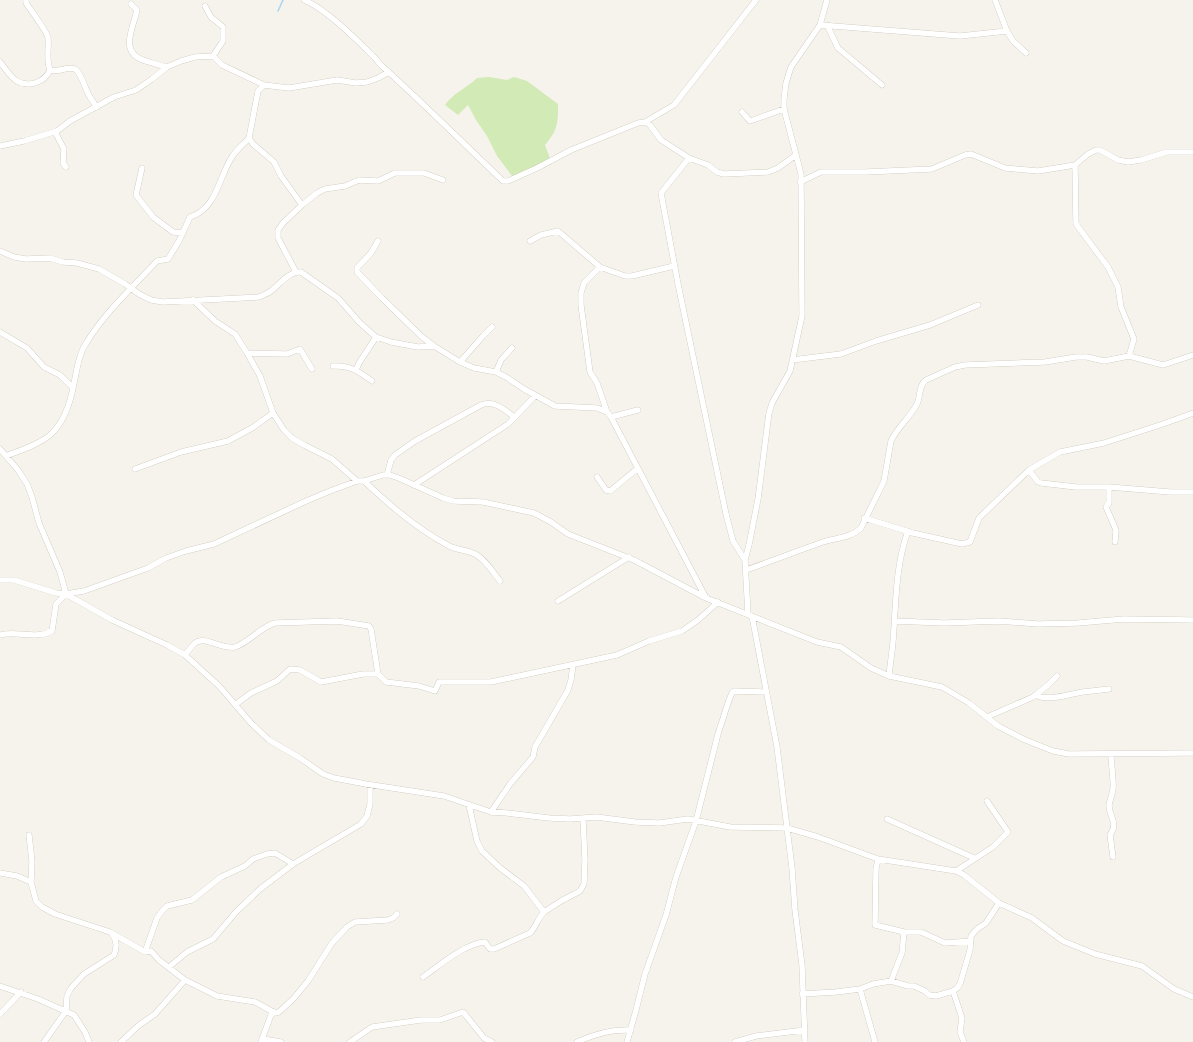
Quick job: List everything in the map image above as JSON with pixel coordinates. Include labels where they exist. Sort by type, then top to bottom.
[{"type":"street","points":[[0,62],[16,81],[26,84],[36,83],[44,79],[50,70],[48,62],[48,36],[26,3],[26,0]]},
{"type":"street","points":[[304,0],[312,3],[342,27],[503,181],[508,181],[537,168],[570,150],[638,123],[645,122],[674,105],[756,0]]},
{"type":"street","points":[[805,1042],[802,965],[798,942],[794,891],[777,747],[767,692],[750,615],[745,560],[758,499],[769,413],[772,403],[790,371],[802,316],[801,174],[784,109],[786,83],[791,67],[820,25],[826,0]]},
{"type":"street","points":[[995,0],[1007,31],[1014,41],[1026,53]]},
{"type":"street","points":[[131,4],[137,10],[129,42],[132,53],[140,60],[167,67]]},
{"type":"street","points":[[205,6],[211,17],[223,27],[223,41],[213,56]]},
{"type":"street","points":[[820,25],[960,36],[1007,31]]},
{"type":"street","points":[[827,25],[838,48],[882,85]]},
{"type":"street","points":[[0,146],[55,132],[70,121],[114,98],[136,90],[167,67],[195,56],[213,56],[222,65],[264,85],[288,88],[337,80],[356,83],[367,82],[389,72]]},
{"type":"street","points":[[50,70],[52,71],[68,68],[75,69],[80,74],[90,97],[97,107]]},
{"type":"street","points":[[6,456],[42,440],[51,434],[60,422],[71,398],[79,360],[84,346],[109,312],[157,261],[168,259],[190,217],[197,215],[204,209],[216,193],[231,158],[249,138],[258,91],[264,85]]},
{"type":"street","points":[[742,112],[750,121],[784,109]]},
{"type":"street","points":[[645,122],[650,125],[661,140],[689,158],[708,165],[717,172],[734,174],[768,172],[778,168],[796,155]]},
{"type":"street","points":[[55,132],[64,149],[63,164],[66,167]]},
{"type":"street","points":[[249,138],[253,144],[274,162],[280,176],[302,205]]},
{"type":"street","points":[[800,182],[821,172],[866,172],[932,169],[965,155],[971,154],[1005,168],[1038,171],[1075,164],[1096,150],[1100,150],[1118,160],[1128,162],[1141,160],[1167,152],[1193,152]]},
{"type":"street","points":[[689,158],[661,193],[674,266],[726,514],[733,541],[745,560]]},
{"type":"street","points":[[1075,164],[1076,224],[1108,267],[1118,287],[1122,307],[1134,339],[1130,356]]},
{"type":"street","points":[[142,168],[136,195],[153,218],[173,232],[182,234]]},
{"type":"street","points":[[296,272],[278,238],[278,230],[282,223],[317,194],[326,189],[345,186],[359,180],[378,181],[395,173],[424,173],[443,180]]},
{"type":"street","points":[[530,241],[541,236],[558,232],[600,267],[625,276],[632,276],[674,266]]},
{"type":"street","points":[[378,241],[371,253],[357,268],[357,272],[421,336],[434,346],[460,362],[483,370],[496,372],[535,396],[555,406],[597,408],[609,414],[638,410]]},
{"type":"street","points":[[0,251],[14,257],[26,259],[50,258],[100,269],[151,300],[163,302],[259,297],[269,292],[296,272],[301,272],[338,298],[360,323],[376,337],[391,342],[418,347],[434,346]]},
{"type":"street","points":[[600,267],[584,283],[581,293],[581,305],[590,372],[597,383],[609,414],[706,598]]},
{"type":"street","points":[[194,300],[215,321],[235,334],[260,376],[274,413],[284,430],[292,438],[332,459],[357,481]]},
{"type":"street","points":[[792,360],[841,354],[876,341],[930,325],[978,305]]},
{"type":"street","points":[[460,362],[492,327]]},
{"type":"street","points":[[0,332],[26,348],[44,367],[60,375],[73,388]]},
{"type":"street","points":[[356,370],[376,337]]},
{"type":"street","points":[[496,372],[501,360],[512,348]]},
{"type":"street","points":[[247,353],[287,354],[300,349],[312,369]]},
{"type":"street","points":[[746,570],[824,542],[855,533],[860,528],[884,480],[891,441],[917,405],[920,388],[922,383],[926,380],[954,367],[965,365],[1045,362],[1076,357],[1087,357],[1104,361],[1130,356],[1163,365],[1193,355]]},
{"type":"street","points":[[333,366],[345,366],[356,370],[372,381]]},
{"type":"street","points":[[414,485],[496,433],[508,424],[535,396]]},
{"type":"street","points":[[387,475],[391,460],[395,455],[415,441],[480,405],[485,403],[500,406],[514,417]]},
{"type":"street","points":[[135,469],[181,452],[228,441],[252,428],[274,413]]},
{"type":"street","points":[[864,518],[908,531],[967,544],[970,542],[974,534],[979,518],[1029,470],[1060,452],[1104,443],[1193,413]]},
{"type":"street","points":[[0,449],[18,470],[27,484],[39,523],[60,572],[66,594],[112,620],[167,645],[185,655],[220,686],[251,723],[269,740],[300,758],[323,774],[334,778],[370,785],[444,796],[491,812],[507,812],[549,818],[583,819],[596,817],[635,822],[659,823],[688,819],[696,822],[730,827],[787,828],[818,837],[878,859],[956,871],[964,875],[998,903],[1032,918],[1063,941],[1095,954],[1142,966],[1174,989],[1193,998]]},
{"type":"street","points":[[597,476],[606,490],[610,491],[638,468]]},
{"type":"street","points":[[1029,470],[1038,482],[1041,483],[1076,487],[1109,487],[1170,492],[1193,492]]},
{"type":"street","points":[[0,580],[14,580],[56,593],[66,594],[84,591],[148,568],[166,558],[214,544],[304,502],[357,481],[364,481],[387,475],[401,479],[453,501],[483,502],[534,513],[551,522],[568,534],[629,557],[706,598],[817,642],[841,647],[871,668],[889,676],[942,687],[969,703],[998,726],[1022,739],[1053,751],[1069,754],[1193,753]]},
{"type":"street","points":[[364,481],[399,512],[444,543],[478,556],[500,581]]},
{"type":"street","points":[[1109,487],[1109,503],[1106,507],[1116,530],[1115,542]]},
{"type":"street","points":[[889,676],[901,548],[908,531]]},
{"type":"street","points":[[558,601],[629,557]]},
{"type":"street","points":[[0,636],[12,634],[45,635],[52,631],[56,604],[66,594]]},
{"type":"street","points":[[185,655],[195,643],[204,640],[225,647],[234,647],[246,641],[268,625],[275,623],[337,621],[369,626],[371,629],[378,674],[386,682],[419,686],[435,691],[440,682],[491,682],[617,655],[649,641],[682,631],[698,620],[718,602]]},
{"type":"street","points":[[894,621],[944,623],[999,621],[1038,624],[1078,623],[1124,619],[1193,620]]},
{"type":"street","points":[[491,812],[510,784],[533,757],[535,747],[568,690],[573,665]]},
{"type":"street","points":[[236,704],[251,693],[277,680],[290,669],[300,670],[321,682],[363,674],[378,674]]},
{"type":"street","points":[[987,717],[1035,695],[1057,676]]},
{"type":"street","points":[[1035,695],[1052,698],[1109,689]]},
{"type":"street","points":[[627,1042],[645,974],[696,822],[718,734],[732,693],[737,690],[767,692]]},
{"type":"street","points":[[1111,754],[1113,788],[1109,804],[1114,823],[1114,829],[1110,835],[1113,857]]},
{"type":"street","points":[[169,967],[187,952],[213,939],[236,912],[260,889],[293,864],[361,824],[367,816],[370,804],[370,785]]},
{"type":"street","points":[[956,871],[993,847],[1008,832],[987,801]]},
{"type":"street","points":[[469,805],[477,841],[482,851],[499,867],[524,886],[544,912]]},
{"type":"street","points":[[423,977],[452,956],[474,945],[485,942],[490,950],[530,933],[539,917],[544,912],[580,891],[584,884],[585,860],[583,819]]},
{"type":"street","points":[[887,819],[974,858]]},
{"type":"street","points":[[29,835],[32,861],[31,882],[36,901],[42,907],[55,914],[110,932],[145,952],[150,951],[186,980],[217,996],[255,1002],[274,1012],[280,1012],[294,998],[308,981],[332,943],[347,927],[355,922],[388,920],[397,914]]},
{"type":"street","points":[[145,952],[157,918],[167,906],[192,900],[221,877],[245,866],[253,859],[267,854],[275,853],[293,864]]},
{"type":"street","points":[[878,859],[876,869],[876,926],[904,932],[922,932],[944,943],[971,941]]},
{"type":"street","points":[[0,873],[17,876],[31,882]]},
{"type":"street","points":[[802,994],[819,994],[860,989],[873,984],[891,981],[908,986],[914,986],[925,991],[929,995],[936,996],[953,991],[960,984],[972,936],[977,929],[986,923],[998,903]]},
{"type":"street","points":[[44,1042],[66,1011],[67,996],[70,988],[91,969],[114,955],[116,951],[116,943],[114,936],[110,932]]},
{"type":"street","points":[[891,981],[902,952],[904,932]]},
{"type":"street","points":[[121,1042],[138,1026],[155,1014],[186,980]]},
{"type":"street","points":[[0,986],[21,992],[74,1014],[89,1042]]},
{"type":"street","points":[[860,989],[875,1042]]},
{"type":"street","points":[[953,991],[962,1018],[960,1032],[964,1042]]},
{"type":"street","points":[[0,1014],[21,992]]},
{"type":"street","points":[[274,1012],[271,1015],[262,1040],[281,1042]]},
{"type":"street","points":[[350,1042],[372,1027],[421,1020],[440,1020],[464,1012],[484,1038],[492,1042]]},
{"type":"street","points":[[577,1042],[597,1034],[620,1029],[631,1030]]},
{"type":"street","points":[[735,1042],[756,1036],[805,1030]]},
{"type":"green space","points":[[489,77],[507,80],[514,77],[527,81],[558,104],[558,116],[555,130],[545,145],[552,164],[515,180],[497,156],[468,105],[458,115],[445,105],[452,97],[477,78]]},
{"type":"waterway","points":[[278,11],[283,0]]}]
